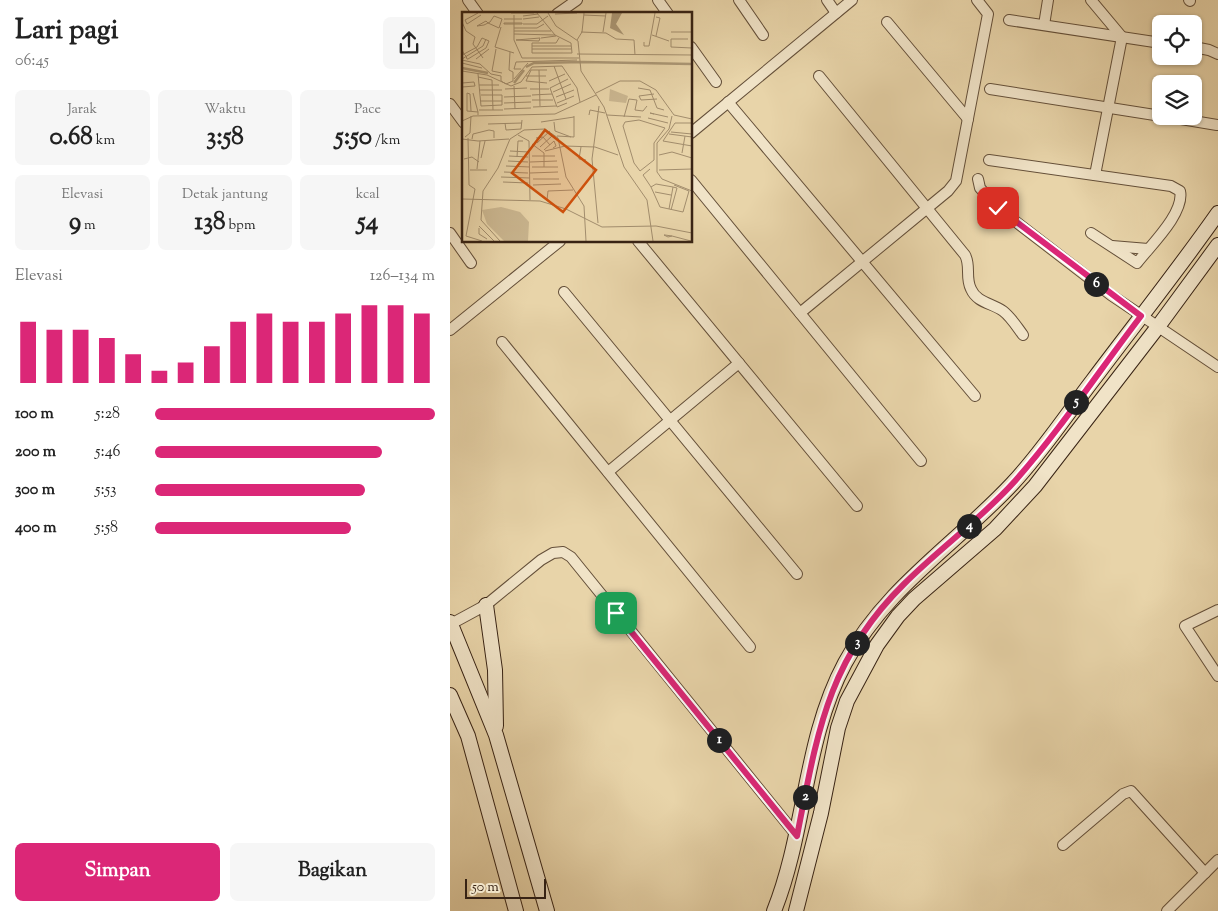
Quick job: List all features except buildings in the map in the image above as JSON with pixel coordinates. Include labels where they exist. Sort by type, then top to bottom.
[{"type":"street","points":[[468,0],[477,12]]},
{"type":"street","points":[[658,0],[667,12]]},
{"type":"street","points":[[738,0],[763,35]]},
{"type":"street","points":[[827,0],[836,13]]},
{"type":"street","points":[[692,131],[852,0]]},
{"type":"street","points":[[800,313],[928,208],[956,182],[988,14],[977,0]]},
{"type":"street","points":[[1044,25],[1048,0]]},
{"type":"street","points":[[1091,0],[1122,37]]},
{"type":"street","points":[[560,12],[572,5]]},
{"type":"street","points":[[1009,20],[1152,42]]},
{"type":"street","points":[[886,22],[968,119]]},
{"type":"street","points":[[1096,175],[1122,37]]},
{"type":"street","points":[[1213,52],[1218,42]]},
{"type":"street","points":[[692,48],[716,82]]},
{"type":"street","points":[[819,76],[928,208],[969,261],[967,277],[971,291],[985,303],[1005,313],[1023,335]]},
{"type":"street","points":[[990,89],[1152,115]]},
{"type":"street","points":[[728,102],[975,396]]},
{"type":"street","points":[[450,104],[462,120]]},
{"type":"street","points":[[1202,123],[1217,125]]},
{"type":"street","points":[[989,160],[1171,186],[1180,192],[1182,199],[1176,214],[1137,263],[1091,234]]},
{"type":"street","points":[[978,179],[980,188],[998,208],[1157,328],[1207,357],[1218,367]]},
{"type":"street","points":[[692,181],[921,462]]},
{"type":"street","points":[[774,911],[783,887],[797,836],[819,729],[828,698],[846,660],[886,603],[914,574],[982,514],[1025,469],[1218,213]]},
{"type":"street","points":[[450,233],[471,263]]},
{"type":"street","points":[[639,242],[857,506]]},
{"type":"street","points":[[450,330],[549,245]]},
{"type":"street","points":[[1110,246],[1148,249]]},
{"type":"street","points":[[796,911],[821,813],[838,728],[856,682],[877,645],[898,616],[928,586],[995,529],[1035,486],[1218,246]]},
{"type":"street","points":[[564,292],[797,574]]},
{"type":"street","points":[[502,342],[750,647]]},
{"type":"street","points":[[608,472],[739,363]]},
{"type":"street","points":[[982,514],[995,529]]},
{"type":"street","points":[[547,911],[496,735],[451,623],[486,605],[540,560],[553,553],[563,552],[570,557],[797,836]]},
{"type":"street","points":[[486,605],[495,670],[496,735]]},
{"type":"street","points":[[1218,610],[1185,626],[1218,676]]},
{"type":"street","points":[[450,695],[468,736],[516,911]]},
{"type":"street","points":[[1063,845],[1123,794],[1131,791],[1205,873]]},
{"type":"street","points":[[1167,911],[1218,860]]},
{"type":"route","points":[[616,613],[797,836],[811,763],[828,698],[846,660],[872,620],[914,574],[982,514],[1014,482],[1141,316],[1110,295],[998,208]]}]
